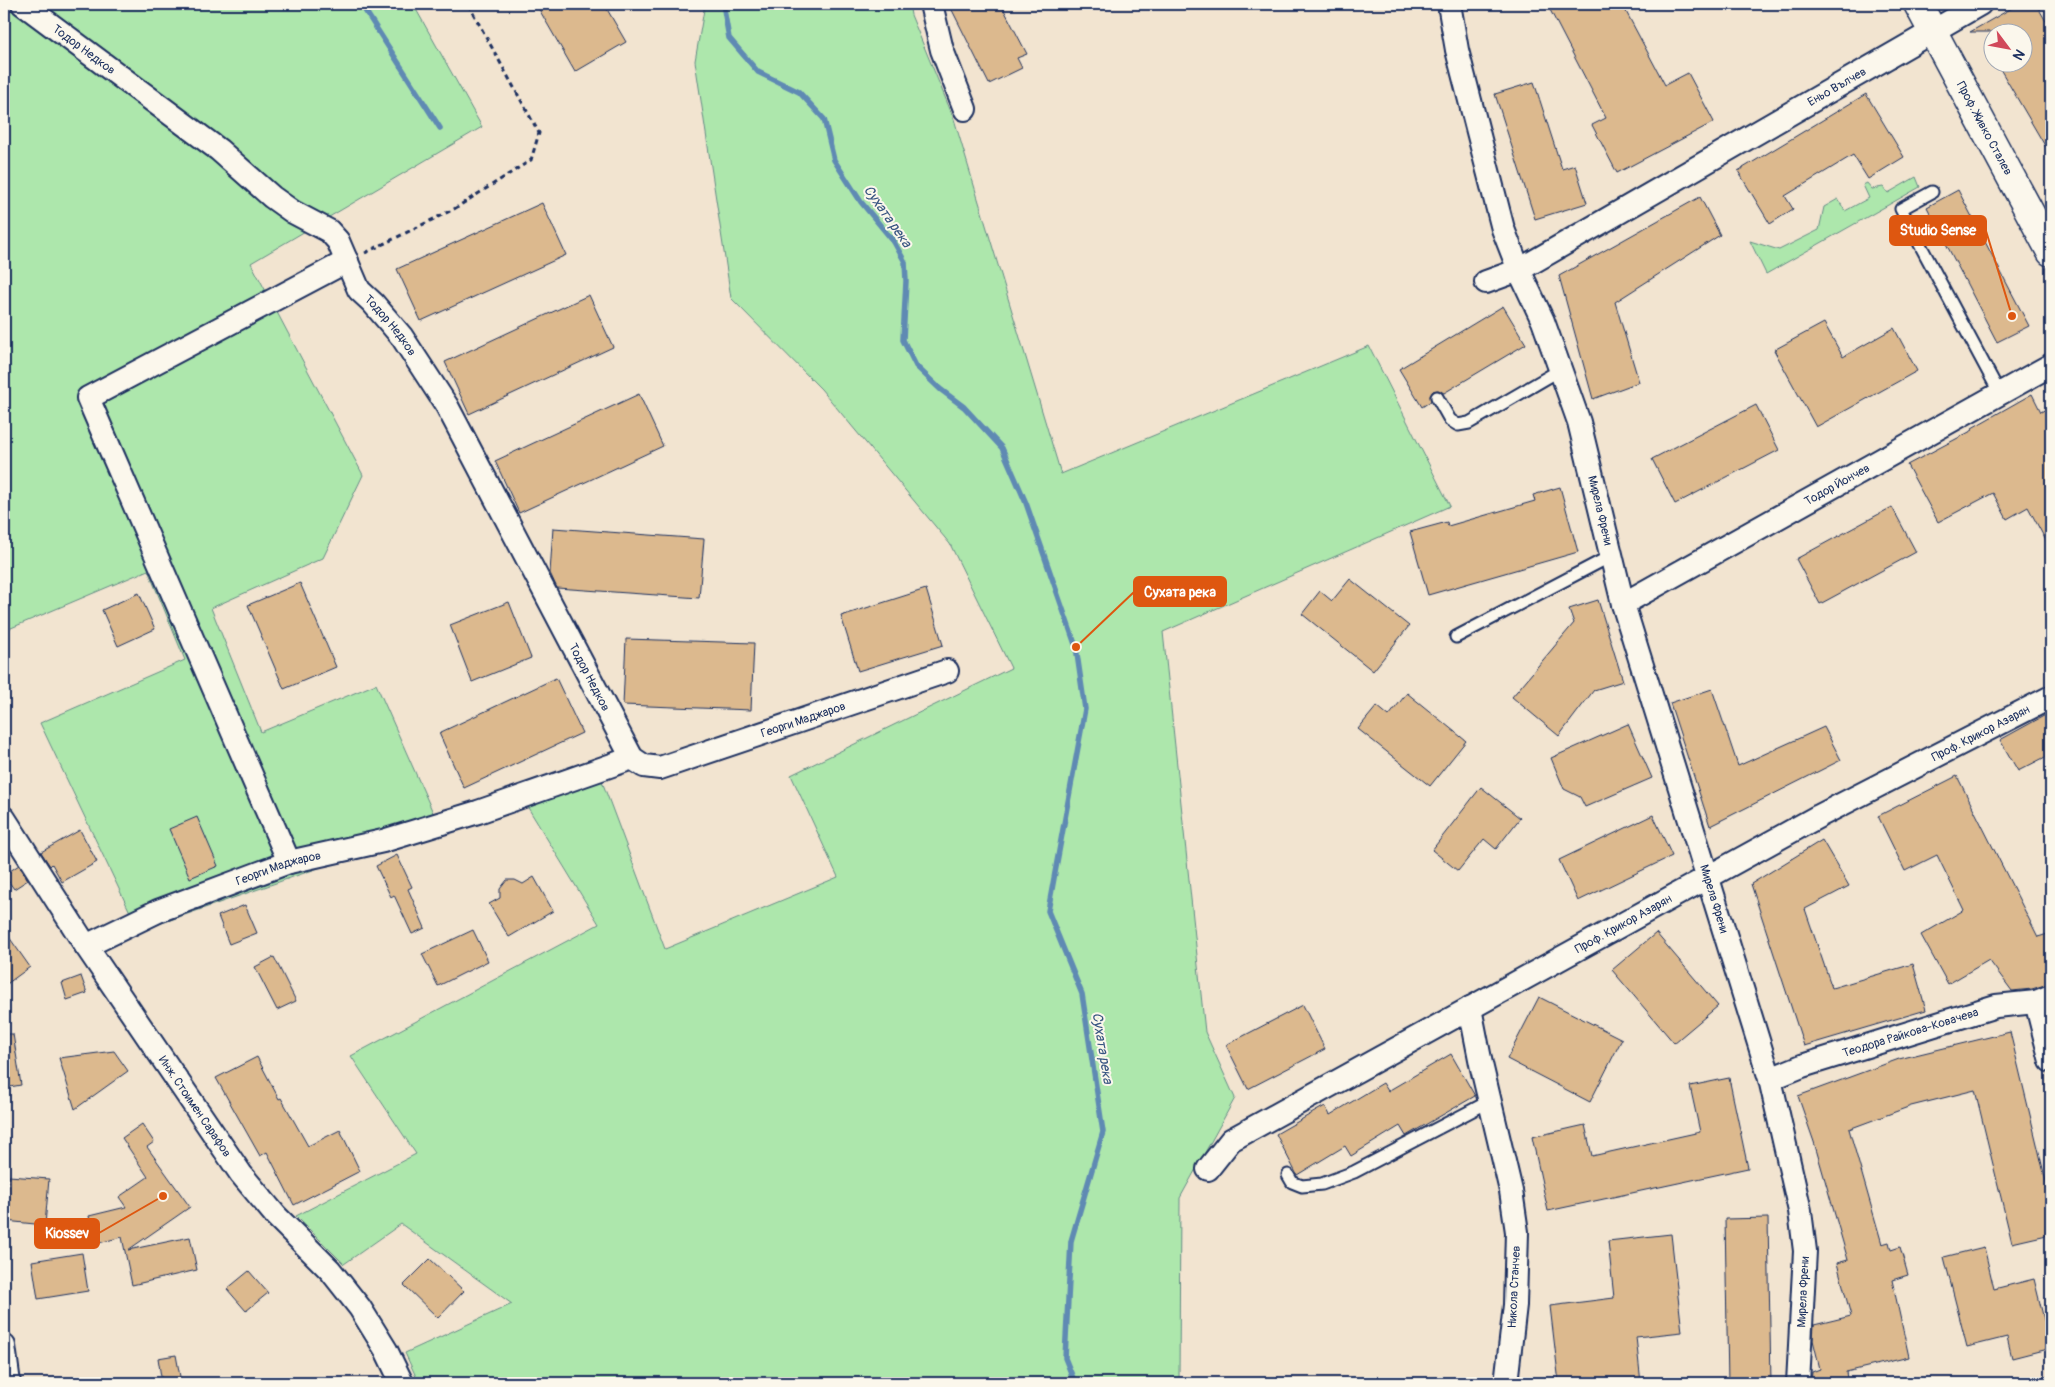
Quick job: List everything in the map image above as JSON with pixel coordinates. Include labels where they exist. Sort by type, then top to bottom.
[{"type":"street","name":"Тодор Недков","points":[[23,4],[219,150],[272,197],[293,212],[329,231],[338,242],[359,290],[373,303],[402,338],[446,406],[632,758]]},
{"type":"street","points":[[931,4],[942,50],[965,108]]},
{"type":"street","name":"Мирела Френи","points":[[1449,4],[1456,50],[1504,229],[1519,270],[1543,321],[1579,422],[1623,604],[1770,1080],[1800,1211],[1805,1251],[1798,1383]]},
{"type":"street","name":"Проф. Живко Сталев","points":[[1918,4],[2051,252]]},
{"type":"street","name":"Еньо Вълчев","points":[[1486,282],[1519,270],[1980,4]]},
{"type":"street","points":[[289,862],[88,398],[347,261]]},
{"type":"street","name":"Тодор Йончев","points":[[1623,604],[2051,365]]},
{"type":"street","name":"Георги Маджаров","points":[[86,946],[158,912],[289,862],[383,841],[478,812],[632,758],[644,766],[660,768],[947,671]]},
{"type":"street","name":"Проф. Крикор Азарян","points":[[1208,1169],[1231,1140],[1819,816],[2051,697]]},
{"type":"street","name":"Инж. Стоимен Сарафов","points":[[4,818],[86,946],[241,1174],[276,1216],[330,1270],[360,1308],[386,1350],[402,1383]]},
{"type":"street","points":[[2044,999],[2051,1061]]},
{"type":"street","name":"Теодора Райкова-Ковачева","points":[[1770,1080],[1802,1066],[1996,1006],[2044,999]]},
{"type":"street","name":"Никола Станчев","points":[[1470,1008],[1511,1191],[1517,1232],[1515,1305],[1506,1383]]},
{"type":"street","points":[[4,1346],[9,1383]]},
{"type":"lane","points":[[1932,192],[1901,208],[2000,394]]},
{"type":"lane","points":[[1437,397],[1450,420],[1458,425],[1469,423],[1560,370]]},
{"type":"lane","points":[[1456,637],[1611,556]]},
{"type":"lane","points":[[1288,1175],[1292,1182],[1302,1186],[1322,1184],[1354,1172],[1490,1101]]},
{"type":"path","points":[[347,261],[454,209],[531,160],[539,133],[468,4]]},
{"type":"green space","points":[[4,4],[413,4],[482,127],[251,263],[363,475],[323,558],[211,608],[261,732],[376,684],[435,817],[594,760],[665,949],[838,877],[791,775],[1011,668],[950,544],[821,389],[731,298],[695,61],[705,4],[909,4],[911,15],[954,119],[1061,474],[1369,346],[1450,506],[1163,632],[1205,1032],[1235,1098],[1180,1198],[1179,1383],[419,1383],[405,1353],[512,1304],[401,1224],[344,1264],[296,1216],[416,1154],[351,1056],[599,924],[527,806],[367,851],[139,931],[40,723],[185,660],[148,570],[4,631]]},
{"type":"green space","points":[[1916,177],[1920,187],[1766,274],[1750,241],[1779,250],[1819,230],[1824,207],[1838,199],[1845,211],[1869,198],[1863,185],[1867,183],[1872,189],[1883,187],[1888,193]]},
{"type":"building","points":[[536,4],[604,4],[626,42],[575,72]]},
{"type":"building","points":[[949,4],[1001,4],[1027,54],[1017,58],[1022,68],[989,84]]},
{"type":"building","points":[[1547,4],[1622,4],[1665,85],[1688,73],[1714,122],[1617,173],[1592,125],[1606,118]]},
{"type":"building","points":[[2019,4],[2036,4],[2051,30],[2051,156],[2002,72],[2032,72],[2032,22],[1988,22]]},
{"type":"building","points":[[1982,25],[1982,32],[1970,32]]},
{"type":"building","points":[[1534,82],[1562,169],[1575,165],[1587,203],[1535,219],[1495,94]]},
{"type":"building","points":[[1866,94],[1904,157],[1868,179],[1853,155],[1785,196],[1793,209],[1770,224],[1738,171]]},
{"type":"building","points":[[1958,190],[2029,326],[1997,342],[1927,207]]},
{"type":"building","points":[[1700,197],[1720,235],[1615,302],[1639,382],[1593,399],[1559,276]]},
{"type":"building","points":[[542,203],[566,255],[421,321],[397,269]]},
{"type":"building","points":[[589,295],[613,347],[469,414],[445,362]]},
{"type":"building","points":[[1503,306],[1526,344],[1444,393],[1438,390],[1433,391],[1430,396],[1431,401],[1422,407],[1399,369]]},
{"type":"building","points":[[1824,323],[1843,357],[1894,328],[1917,371],[1816,427],[1774,350]]},
{"type":"building","points":[[639,394],[663,446],[519,513],[495,461]]},
{"type":"building","points":[[2032,394],[2041,412],[2051,406],[2051,550],[2028,507],[2007,519],[1993,493],[1938,522],[1907,465],[1973,430],[1972,428]]},
{"type":"building","points":[[1756,405],[1779,450],[1675,504],[1652,459]]},
{"type":"building","points":[[1560,487],[1578,552],[1428,595],[1410,532],[1447,522],[1448,526],[1535,501],[1533,495]]},
{"type":"building","points":[[1892,507],[1916,552],[1820,604],[1796,559]]},
{"type":"building","points":[[553,528],[704,539],[699,598],[557,588],[550,573]]},
{"type":"building","points":[[1350,579],[1409,626],[1373,671],[1302,614],[1320,591],[1332,601]]},
{"type":"building","points":[[300,583],[336,667],[284,689],[248,605]]},
{"type":"building","points":[[926,589],[943,645],[858,671],[841,616]]},
{"type":"building","points":[[139,593],[155,629],[118,646],[102,610]]},
{"type":"building","points":[[1598,600],[1623,681],[1594,690],[1559,736],[1512,697],[1574,623],[1569,609]]},
{"type":"building","points":[[509,602],[531,658],[472,682],[450,625]]},
{"type":"building","points":[[626,639],[754,643],[751,710],[623,705]]},
{"type":"building","points":[[556,678],[582,733],[464,788],[439,733]]},
{"type":"building","points":[[1712,689],[1738,766],[1824,727],[1841,760],[1710,826],[1670,703]]},
{"type":"building","points":[[1407,693],[1466,741],[1430,786],[1358,729],[1377,706],[1389,716]]},
{"type":"building","points":[[2051,712],[2051,754],[2018,771],[2000,740]]},
{"type":"building","points":[[1628,724],[1652,778],[1585,807],[1580,797],[1564,789],[1551,758]]},
{"type":"building","points":[[1957,776],[2038,937],[2051,933],[2051,983],[2032,989],[2012,991],[1989,960],[1948,984],[1921,935],[1964,910],[1937,855],[1905,871],[1878,816]]},
{"type":"building","points":[[1481,787],[1520,818],[1496,849],[1484,839],[1458,871],[1432,850]]},
{"type":"building","points":[[1653,815],[1672,856],[1578,901],[1559,860]]},
{"type":"building","points":[[197,817],[218,866],[190,878],[169,829]]},
{"type":"building","points":[[80,830],[97,862],[62,882],[52,864],[50,866],[41,852]]},
{"type":"building","points":[[1822,840],[1849,886],[1805,909],[1832,988],[1913,964],[1926,1010],[1804,1046],[1751,884]]},
{"type":"building","points":[[397,855],[412,887],[408,889],[425,928],[412,934],[394,895],[391,897],[376,866]]},
{"type":"building","points":[[19,865],[28,880],[14,889],[4,875]]},
{"type":"building","points":[[534,877],[553,911],[509,937],[489,904],[500,898],[500,889],[507,880],[515,880],[523,884]]},
{"type":"building","points":[[245,905],[257,933],[229,944],[218,916]]},
{"type":"building","points":[[4,930],[30,967],[4,986]]},
{"type":"building","points":[[473,930],[488,961],[438,986],[422,954]]},
{"type":"building","points":[[1656,933],[1718,1006],[1674,1043],[1612,970]]},
{"type":"building","points":[[274,957],[296,1001],[277,1010],[255,967]]},
{"type":"building","points":[[81,976],[87,993],[67,1000],[62,983]]},
{"type":"building","points":[[1539,997],[1622,1039],[1590,1102],[1507,1059]]},
{"type":"building","points":[[1303,1005],[1325,1049],[1248,1089],[1226,1045]]},
{"type":"building","points":[[2010,1032],[2051,1202],[2051,1234],[2012,1243],[1975,1090],[1911,1106],[1849,1129],[1882,1244],[1889,1242],[1891,1250],[1900,1247],[1908,1275],[1892,1280],[1909,1357],[1846,1372],[1847,1379],[1827,1383],[1811,1383],[1812,1372],[1820,1369],[1813,1340],[1814,1325],[1851,1316],[1837,1263],[1848,1260],[1814,1142],[1798,1096],[1899,1059]]},
{"type":"building","points":[[4,1034],[13,1034],[21,1085],[4,1088]]},
{"type":"building","points":[[114,1051],[128,1071],[75,1109],[59,1058]]},
{"type":"building","points":[[1451,1054],[1475,1096],[1406,1136],[1400,1126],[1351,1156],[1345,1146],[1297,1175],[1276,1134],[1325,1106],[1330,1115],[1383,1083],[1388,1091]]},
{"type":"building","points":[[257,1057],[279,1099],[281,1098],[308,1146],[340,1130],[360,1171],[294,1205],[267,1152],[260,1156],[216,1078]]},
{"type":"building","points":[[1729,1078],[1748,1168],[1548,1211],[1532,1137],[1585,1125],[1592,1156],[1700,1132],[1690,1086]]},
{"type":"building","points":[[142,1124],[154,1142],[147,1147],[190,1207],[128,1250],[190,1237],[197,1270],[132,1285],[122,1237],[95,1244],[89,1216],[126,1207],[119,1197],[148,1177],[122,1138]]},
{"type":"building","points":[[9,1176],[49,1179],[45,1225],[5,1221]]},
{"type":"building","points":[[1768,1218],[1771,1383],[1728,1383],[1725,1219]]},
{"type":"building","points":[[1671,1234],[1682,1332],[1636,1337],[1641,1383],[1559,1383],[1550,1306],[1614,1298],[1608,1241]]},
{"type":"building","points":[[1984,1247],[1994,1289],[2034,1279],[2051,1348],[2012,1358],[2007,1337],[1967,1347],[1944,1257]]},
{"type":"building","points":[[82,1253],[88,1291],[38,1299],[32,1261]]},
{"type":"building","points":[[430,1259],[464,1291],[438,1318],[404,1285]]},
{"type":"building","points":[[249,1271],[268,1293],[246,1311],[227,1289]]},
{"type":"building","points":[[176,1355],[181,1382],[162,1383],[158,1358]]},
{"type":"waterway","points":[[361,4],[440,128]]},
{"type":"waterway","name":"Сухата река","points":[[723,4],[729,38],[758,72],[799,92],[824,119],[834,160],[861,202],[894,242],[905,262],[903,340],[916,366],[940,389],[964,407],[1002,448],[1026,503],[1076,647],[1085,709],[1048,911],[1082,994],[1103,1132],[1071,1241],[1065,1358],[1075,1383]]},
{"type":"place","name":"Studio Sense","points":[[2012,316]]},
{"type":"place","name":"Сухата река","points":[[1076,647]]},
{"type":"place","name":"Kiossev","points":[[163,1196]]}]
